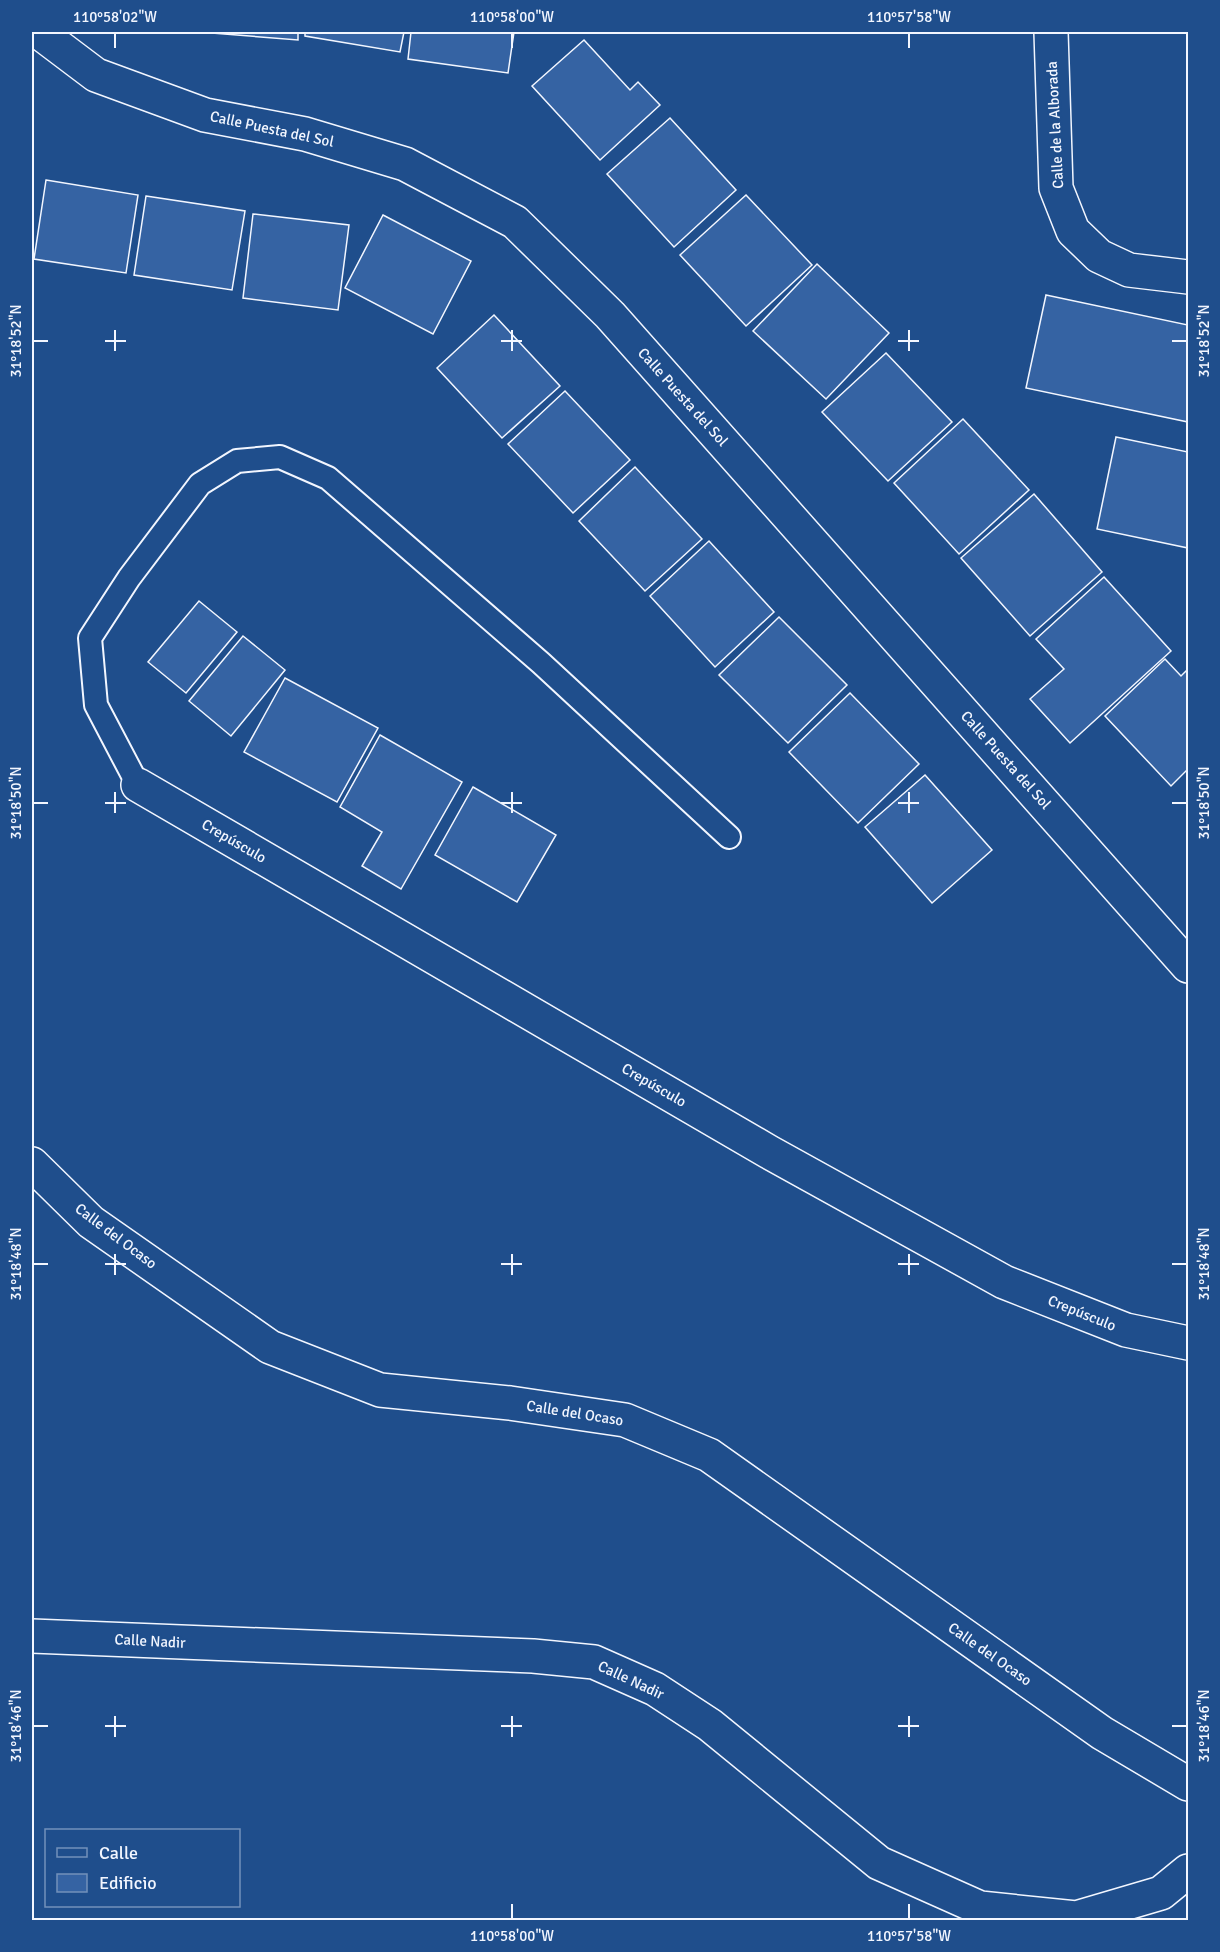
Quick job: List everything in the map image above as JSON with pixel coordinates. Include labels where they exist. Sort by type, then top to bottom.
[{"type":"street","name":"Calle Puesta del Sol","points":[[39,32],[96,75],[205,115],[305,134],[405,164],[515,222],[610,315],[1188,966]]},
{"type":"street","name":"Calle de la Alborada","points":[[1051,32],[1056,188],[1073,231],[1099,256],[1129,270],[1188,277]]},
{"type":"street","name":"Crepúsculo","points":[[138,785],[770,1152],[1004,1282],[1126,1330],[1188,1343]]},
{"type":"street","name":"Calle del Ocaso","points":[[32,1164],[91,1221],[270,1347],[380,1390],[510,1403],[625,1420],[709,1455],[1102,1733],[1188,1784]]},
{"type":"street","name":"Calle Nadir","points":[[32,1636],[533,1656],[594,1662],[654,1689],[710,1725],[879,1863],[980,1908],[1076,1918],[1161,1893],[1188,1871]]},
{"type":"lane","points":[[138,785],[96,705],[90,638],[129,578],[200,484],[237,461],[280,457],[328,478],[541,663],[729,837]]},
{"type":"building","points":[[199,32],[298,32],[298,40]]},
{"type":"building","points":[[305,32],[404,32],[400,52],[305,36]]},
{"type":"building","points":[[411,32],[514,32],[508,73],[408,59]]},
{"type":"building","points":[[584,40],[630,90],[638,82],[660,105],[600,160],[532,86]]},
{"type":"building","points":[[670,118],[736,190],[674,247],[607,174]]},
{"type":"building","points":[[46,180],[138,195],[126,273],[34,259]]},
{"type":"building","points":[[746,195],[812,265],[746,326],[680,255]]},
{"type":"building","points":[[146,196],[245,211],[232,290],[134,275]]},
{"type":"building","points":[[253,214],[349,225],[338,310],[243,298]]},
{"type":"building","points":[[383,215],[471,261],[433,334],[345,288]]},
{"type":"building","points":[[817,264],[889,333],[826,399],[753,331]]},
{"type":"building","points":[[1046,295],[1188,325],[1188,422],[1026,388]]},
{"type":"building","points":[[494,315],[560,386],[502,438],[437,368]]},
{"type":"building","points":[[886,353],[952,422],[888,481],[822,412]]},
{"type":"building","points":[[565,391],[630,460],[573,513],[508,444]]},
{"type":"building","points":[[963,419],[1029,490],[959,554],[894,483]]},
{"type":"building","points":[[1116,437],[1188,452],[1188,548],[1097,529]]},
{"type":"building","points":[[635,467],[702,539],[645,591],[579,521]]},
{"type":"building","points":[[1034,494],[1102,572],[1030,636],[961,558]]},
{"type":"building","points":[[709,541],[774,612],[715,667],[650,596]]},
{"type":"building","points":[[1104,577],[1171,651],[1070,743],[1030,699],[1064,669],[1036,639]]},
{"type":"building","points":[[199,601],[237,632],[186,693],[148,662]]},
{"type":"building","points":[[779,617],[847,685],[788,743],[719,675]]},
{"type":"building","points":[[243,636],[285,670],[231,736],[189,701]]},
{"type":"building","points":[[1165,659],[1181,676],[1188,669],[1188,769],[1171,786],[1105,716]]},
{"type":"building","points":[[285,678],[378,728],[337,802],[244,752]]},
{"type":"building","points":[[850,693],[919,764],[858,823],[789,752]]},
{"type":"building","points":[[380,735],[462,782],[401,889],[362,866],[382,832],[340,807]]},
{"type":"building","points":[[925,775],[992,850],[932,903],[865,827]]},
{"type":"building","points":[[473,787],[556,835],[517,902],[435,855]]}]
